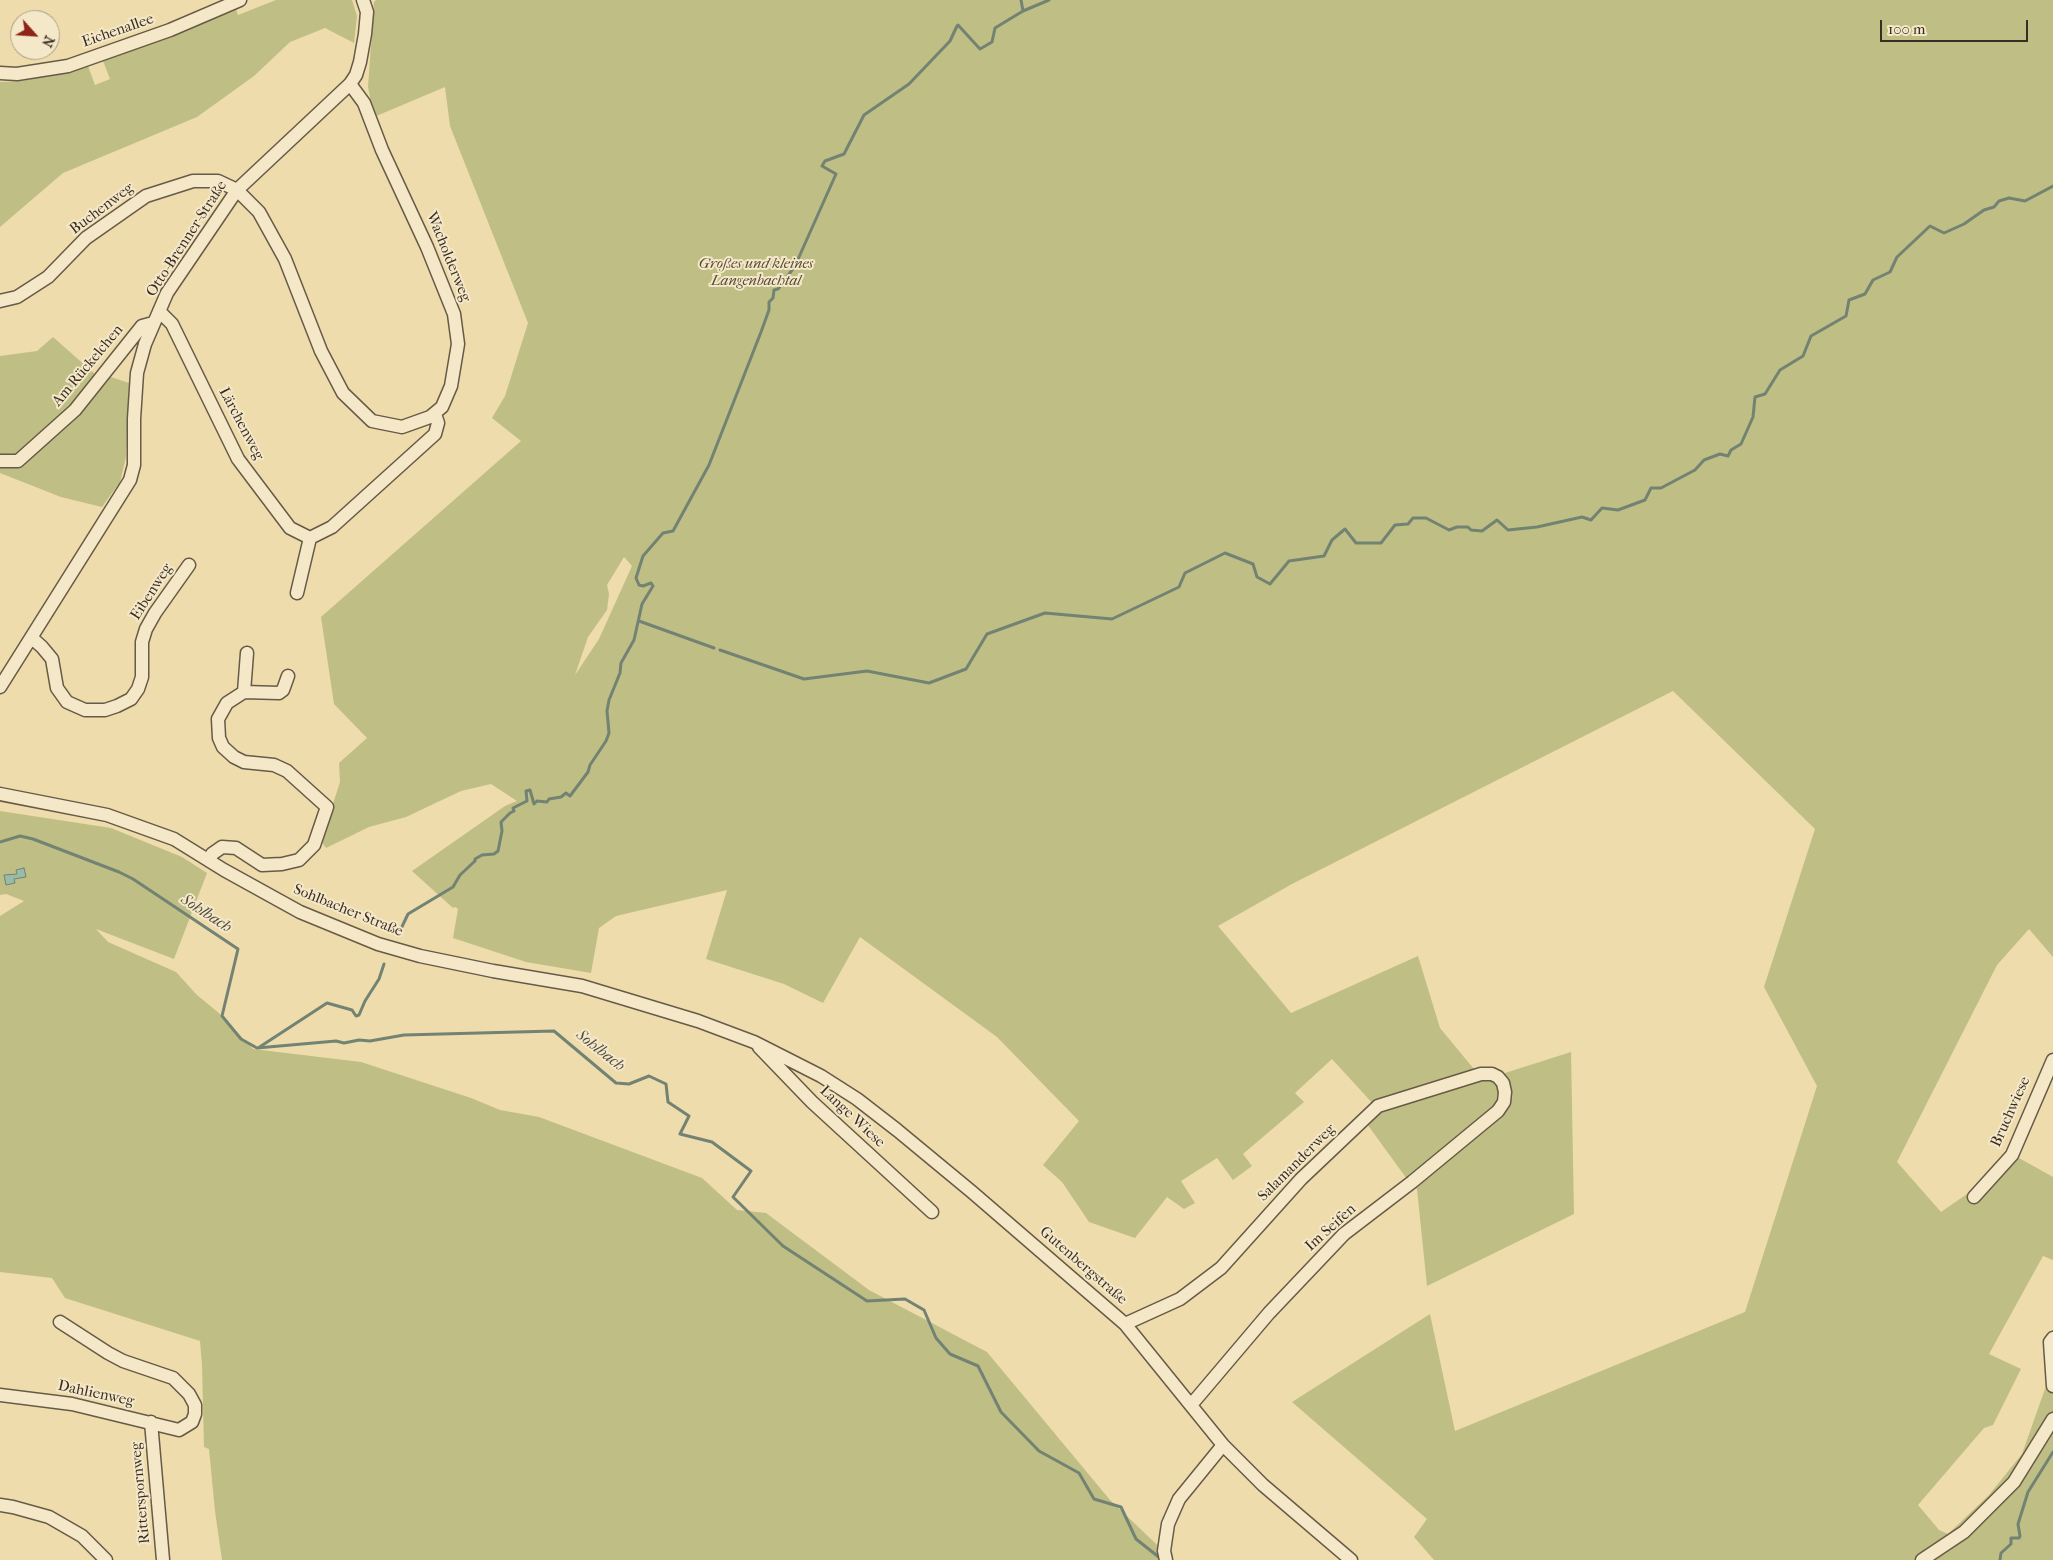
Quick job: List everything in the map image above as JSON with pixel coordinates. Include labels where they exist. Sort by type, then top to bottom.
[{"type":"street","name":"Eichenallee","points":[[0,73],[17,74],[68,66],[170,30],[240,0]]},
{"type":"street","points":[[350,84],[356,75],[360,62],[365,34],[367,12],[363,0]]},
{"type":"street","name":"Otto-Brenner-Straße","points":[[0,687],[130,480],[134,465],[137,373],[153,323],[167,292],[237,190],[350,84]]},
{"type":"street","name":"Wacholderweg","points":[[350,84],[364,103],[382,150],[428,247],[454,314],[458,344],[453,376],[442,407],[435,414]]},
{"type":"street","name":"Buchenweg","points":[[0,301],[17,298],[48,277],[86,238],[146,196],[193,181],[218,181],[237,190]]},
{"type":"street","points":[[237,190],[259,212],[285,260],[321,351],[343,393],[372,421],[402,427],[435,414],[438,423],[435,434],[332,527],[310,538],[298,593]]},
{"type":"street","name":"Lärchenweg","points":[[159,311],[172,324],[238,460],[290,528],[310,538]]},
{"type":"street","name":"Am Rückelchen","points":[[0,461],[18,461],[61,423],[75,410],[142,326],[153,323]]},
{"type":"street","name":"Eibenweg","points":[[32,638],[52,659],[57,688],[67,702],[85,710],[104,710],[117,706],[131,699],[138,689],[142,677],[142,642],[146,630],[189,565]]},
{"type":"street","points":[[244,692],[246,653]]},
{"type":"street","points":[[210,860],[212,854],[222,847],[236,848],[262,865],[282,864],[299,860],[314,845],[327,808],[288,770],[274,765],[244,762],[234,757],[224,747],[219,738],[218,719],[227,703],[244,692],[279,693],[283,690],[288,676]]},
{"type":"street","name":"Sohlbacher Straße","points":[[0,794],[107,814],[174,839],[300,912],[378,944],[420,956],[494,972],[582,986],[698,1021],[754,1042]]},
{"type":"street","name":"Lange Wiese","points":[[754,1042],[812,1102],[932,1212]]},
{"type":"street","name":"Gutenbergstraße","points":[[754,1042],[821,1076],[858,1099],[972,1192],[1125,1324],[1223,1445],[1263,1485],[1351,1560]]},
{"type":"street","name":"Bruchwiese","points":[[1974,1197],[2012,1155],[2053,1060]]},
{"type":"street","name":"Salamanderweg","points":[[1125,1324],[1180,1299],[1222,1268],[1300,1179],[1378,1106],[1481,1074],[1498,1076],[1503,1083],[1505,1092]]},
{"type":"street","name":"Im Seifen","points":[[1191,1405],[1269,1313],[1344,1234],[1485,1124],[1504,1102],[1505,1092]]},
{"type":"street","name":"Dahlienweg","points":[[0,1395],[72,1404],[179,1430],[192,1422],[195,1414],[194,1405],[189,1394],[181,1384],[168,1375],[123,1361],[60,1322]]},
{"type":"street","points":[[2053,1338],[2050,1342],[2053,1386]]},
{"type":"street","points":[[1922,1560],[1964,1532],[2014,1482],[2053,1419]]},
{"type":"street","name":"Ritterspornweg","points":[[151,1422],[163,1560]]},
{"type":"street","points":[[1166,1560],[1164,1551],[1168,1524],[1179,1499],[1223,1445]]},
{"type":"street","points":[[0,1505],[13,1506],[49,1517],[82,1536],[106,1560]]},
{"type":"green space","points":[[276,0],[352,0],[357,16],[354,43],[325,28],[290,42],[254,76],[197,117],[63,173],[0,227],[0,82],[22,81],[88,66],[95,85],[110,79],[103,61],[236,9],[238,15]]},
{"type":"green space","name":"Großes und kleines Langenbachtal","points":[[376,0],[2053,0],[2053,957],[2029,929],[1997,965],[1897,1162],[1941,1212],[2019,1158],[2053,1177],[2053,1260],[2043,1256],[1989,1354],[2021,1369],[1993,1425],[1984,1428],[1918,1505],[1939,1530],[1948,1534],[1989,1495],[2022,1454],[2046,1386],[2047,1341],[2053,1333],[2053,1560],[1434,1560],[1414,1537],[1427,1519],[1292,1402],[1430,1314],[1455,1431],[1745,1312],[1817,1086],[1764,987],[1815,829],[1673,691],[1292,884],[1218,926],[1291,1013],[1418,956],[1440,1028],[1483,1080],[1571,1052],[1574,1214],[1427,1286],[1417,1189],[1407,1179],[1367,1124],[1375,1106],[1332,1059],[1295,1093],[1304,1102],[1243,1154],[1252,1166],[1233,1180],[1217,1158],[1181,1181],[1195,1203],[1184,1209],[1167,1197],[1135,1238],[1089,1222],[1062,1182],[1043,1165],[1079,1121],[997,1037],[860,937],[823,1003],[784,984],[706,959],[727,890],[616,916],[599,928],[591,973],[526,962],[453,938],[458,909],[453,908],[412,871],[505,806],[517,801],[491,784],[461,791],[406,817],[369,827],[326,848],[321,841],[340,782],[339,763],[367,738],[334,704],[321,617],[521,441],[492,418],[505,396],[528,323],[450,126],[445,87],[374,117],[368,87],[374,2]],"holes":[[[624,557],[632,566],[599,639],[575,675],[588,637],[607,610],[609,594],[607,585]]]},
{"type":"green space","points":[[53,337],[96,375],[111,377],[129,383],[126,457],[120,482],[102,507],[61,497],[0,473],[0,356],[37,351]]},
{"type":"green space","points":[[0,811],[111,828],[182,857],[207,873],[174,959],[96,929],[108,942],[176,972],[253,1049],[361,1062],[471,1098],[500,1110],[539,1117],[702,1178],[737,1210],[766,1213],[869,1290],[987,1352],[1110,1500],[1173,1560],[222,1560],[209,1449],[204,1447],[200,1341],[65,1298],[52,1278],[0,1272],[0,916],[24,901],[6,894],[0,895]]},
{"type":"shaded area","points":[[24,868],[26,877],[14,879],[15,883],[6,885],[4,875],[17,874],[16,870]]},
{"type":"waterway","points":[[399,933],[408,914],[453,887],[460,875],[475,859],[482,855],[494,854],[498,851],[502,831],[501,822],[514,811],[513,808],[527,801],[526,791],[530,790],[534,804],[537,801],[547,802],[549,799],[561,797],[566,793],[570,796],[588,772],[590,765],[606,741],[609,733],[607,711],[609,700],[620,673],[621,663],[634,640],[642,604],[653,586],[651,583],[643,586],[639,585],[636,578],[643,556],[663,533],[673,531],[709,465],[761,332],[774,290],[778,289],[795,266],[836,174],[822,166],[825,161],[844,154],[864,115],[909,84],[950,41],[958,25],[980,49],[992,42],[995,28],[1023,11],[1021,0]]},
{"type":"waterway","points":[[1023,11],[1049,0]]},
{"type":"waterway","points":[[720,650],[804,679],[867,671],[929,683],[966,669],[987,634],[1045,613],[1112,619],[1179,587],[1185,573],[1225,553],[1253,564],[1257,577],[1270,584],[1289,561],[1324,556],[1332,540],[1345,529],[1356,543],[1381,543],[1395,525],[1408,524],[1413,518],[1426,518],[1449,530],[1457,527],[1468,527],[1471,530],[1482,531],[1497,520],[1508,530],[1537,527],[1582,517],[1591,520],[1602,508],[1618,510],[1645,500],[1651,488],[1661,488],[1695,470],[1704,460],[1720,454],[1728,456],[1731,450],[1741,444],[1753,417],[1755,397],[1765,394],[1780,370],[1803,356],[1811,336],[1846,316],[1849,300],[1865,294],[1873,280],[1890,272],[1897,257],[1930,226],[1944,233],[1964,224],[1984,210],[1994,207],[1999,201],[2009,198],[2025,201],[2053,186]]},
{"type":"waterway","points":[[639,621],[714,648]]},
{"type":"waterway","name":"Sohlbach","points":[[0,842],[20,836],[33,839],[119,872],[133,879],[238,949],[222,1016],[241,1039],[257,1048],[336,1041],[344,1043],[359,1040],[370,1041],[404,1035],[554,1031],[616,1083],[629,1084],[649,1076],[666,1084],[668,1102],[689,1116],[680,1134],[712,1142],[751,1171],[733,1197],[783,1246],[867,1301],[905,1299],[924,1310],[936,1338],[950,1354],[978,1366],[1001,1412],[1039,1451],[1079,1473],[1094,1499],[1121,1507],[1136,1539],[1160,1558]]},
{"type":"waterway","points":[[258,1048],[327,1003],[352,1010],[356,1016],[359,1015],[365,1001],[379,979],[384,964]]},
{"type":"waterway","name":"Sohlbach","points":[[2000,1560],[2001,1553],[2011,1544],[2011,1538],[2019,1538],[2020,1536],[2018,1524],[2028,1492],[2053,1452]]}]
